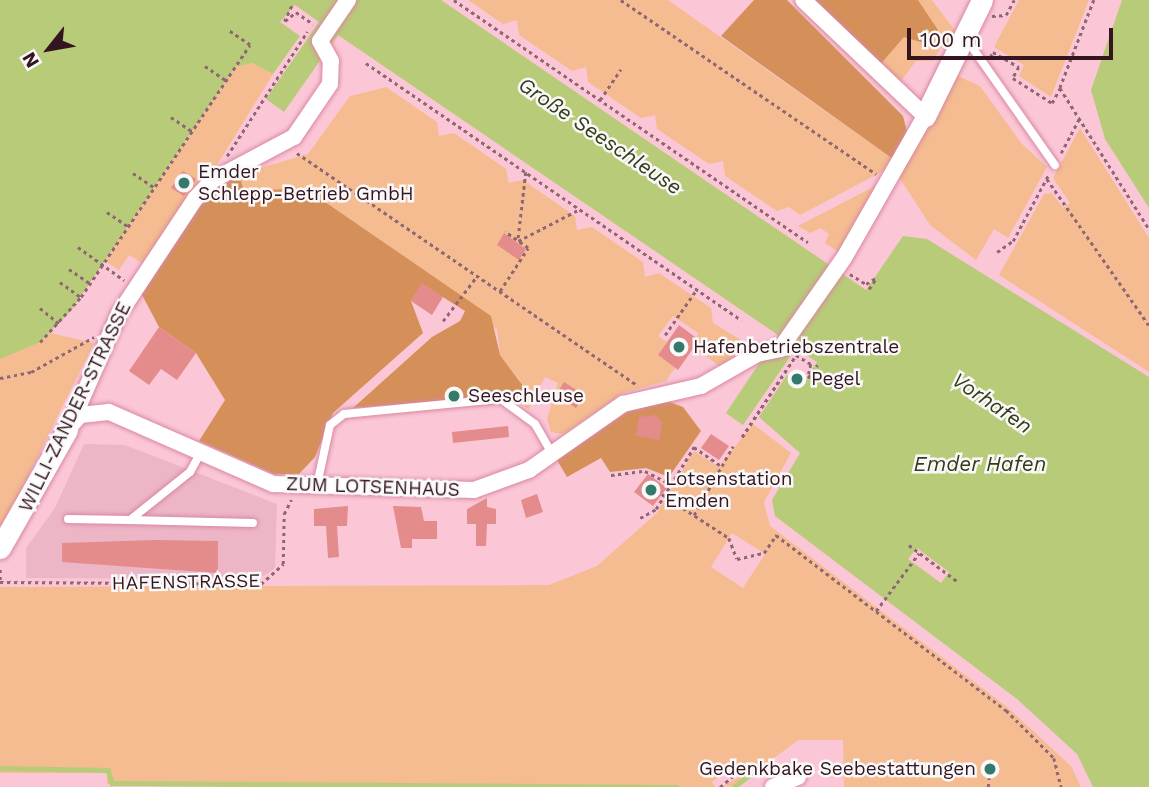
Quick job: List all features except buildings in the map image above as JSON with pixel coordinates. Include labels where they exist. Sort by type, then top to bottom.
[{"type":"street","name":"WILLI-ZANDER-STRASSE","points":[[6,541],[67,430],[107,335],[134,287],[213,180],[294,137],[331,81],[331,61],[320,41],[348,0]]},
{"type":"street","points":[[803,0],[925,116],[967,40],[981,5]]},
{"type":"street","name":"ZUM LOTSENHAUS","points":[[67,430],[89,412],[109,412],[273,484],[316,488],[474,490],[501,485],[552,454],[610,412],[649,394],[712,382],[764,352],[787,343],[838,268],[925,116]]},
{"type":"street","points":[[773,787],[798,777]]},
{"type":"lane","points":[[967,40],[1055,164]]},
{"type":"lane","points":[[316,488],[330,425],[344,414],[501,399],[535,424],[552,454]]},
{"type":"lane","points":[[130,520],[190,472],[201,452]]},
{"type":"lane","points":[[68,520],[253,523]]},
{"type":"path","points":[[454,0],[808,242]]},
{"type":"path","points":[[621,0],[882,178]]},
{"type":"path","points":[[981,5],[1004,17],[1014,0]]},
{"type":"path","points":[[997,54],[1020,67],[1013,78],[1052,103],[1094,0]]},
{"type":"path","points":[[213,180],[313,23],[296,12],[285,21],[292,6]]},
{"type":"path","points":[[40,342],[60,324],[81,297],[250,45],[229,31]]},
{"type":"path","points":[[366,63],[742,320]]},
{"type":"path","points":[[205,66],[226,80]]},
{"type":"path","points":[[600,100],[621,68]]},
{"type":"path","points":[[1060,88],[1149,229]]},
{"type":"path","points":[[171,117],[192,131]]},
{"type":"path","points":[[997,252],[1013,241],[1079,119]]},
{"type":"path","points":[[295,152],[649,394]]},
{"type":"path","points":[[518,241],[526,172]]},
{"type":"path","points":[[133,173],[154,187]]},
{"type":"path","points":[[1046,179],[1149,326]]},
{"type":"path","points":[[518,241],[580,209]]},
{"type":"path","points":[[107,212],[128,226]]},
{"type":"path","points":[[499,291],[528,248],[505,232]]},
{"type":"path","points":[[78,247],[134,287]]},
{"type":"path","points":[[69,269],[90,283]]},
{"type":"path","points":[[858,279],[868,284],[877,274],[869,289]]},
{"type":"path","points":[[443,321],[477,275]]},
{"type":"path","points":[[60,282],[81,297]]},
{"type":"path","points":[[665,335],[697,289]]},
{"type":"path","points":[[40,308],[60,324]]},
{"type":"path","points":[[0,378],[31,372],[93,337],[107,335]]},
{"type":"path","points":[[786,367],[741,439],[738,436],[782,372],[786,367],[796,355],[809,362],[806,379],[817,365]]},
{"type":"path","points":[[694,515],[733,446]]},
{"type":"path","points":[[640,518],[656,509],[694,447],[720,465]]},
{"type":"path","points":[[611,475],[645,471],[671,484]]},
{"type":"path","name":"HAFENSTRASSE","points":[[0,582],[268,582],[283,564],[284,514],[297,487]]},
{"type":"path","points":[[662,494],[729,538],[737,559],[764,554],[776,535],[1022,726],[1055,758],[1061,787]]},
{"type":"path","points":[[909,545],[957,580]]},
{"type":"path","points":[[876,611],[919,553]]},
{"type":"path","points":[[988,787],[990,769]]},
{"type":"path","points":[[720,787],[732,777]]},
{"type":"shaded area","points":[[468,0],[668,0],[893,159],[887,169],[800,215],[789,207],[777,211],[725,176],[723,161],[709,164],[657,129],[655,115],[641,118],[588,82],[586,67],[572,71],[519,35],[517,20],[503,24]]},
{"type":"shaded area","points":[[754,0],[787,0],[903,116],[907,132],[893,159],[721,36]]},
{"type":"shaded area","points":[[811,0],[918,0],[938,30],[927,44],[904,37],[879,66]]},
{"type":"shaded area","points":[[918,0],[932,0],[959,36],[951,53],[941,47],[933,61],[916,61],[899,84],[879,66],[904,37],[937,30]]},
{"type":"shaded area","points":[[1019,0],[1089,0],[1051,97],[1019,76],[1024,65],[994,47]]},
{"type":"shaded area","points":[[252,63],[273,74],[217,165],[142,263],[129,255],[119,270],[105,261],[235,67]]},
{"type":"shaded area","points":[[956,75],[980,86],[1021,143],[1047,167],[1008,238],[994,229],[976,260],[930,225],[899,177]]},
{"type":"shaded area","points":[[386,87],[437,122],[439,136],[454,133],[506,169],[509,183],[523,180],[575,216],[577,230],[592,227],[643,262],[645,277],[659,273],[711,308],[713,323],[751,346],[720,366],[694,348],[698,333],[673,316],[658,336],[667,342],[658,355],[675,368],[666,381],[623,393],[563,434],[551,432],[547,419],[558,383],[545,377],[529,409],[509,397],[520,381],[500,355],[497,329],[312,196],[284,189],[244,191],[239,174],[308,154],[350,96]]},
{"type":"shaded area","points":[[1080,128],[1149,238],[1149,372],[999,275],[1044,194],[1052,193],[1063,208],[1070,203],[1053,178]]},
{"type":"shaded area","points":[[239,174],[244,191],[284,189],[325,202],[491,316],[500,355],[523,386],[521,394],[353,408],[432,337],[460,321],[465,311],[422,284],[411,301],[423,333],[333,413],[315,457],[298,475],[274,474],[199,441],[225,400],[196,353],[159,327],[140,291],[205,198]]},
{"type":"shaded area","points":[[879,184],[840,253],[825,243],[829,234],[820,228],[810,233],[798,226]]},
{"type":"shaded area","points":[[50,333],[94,343],[0,532],[0,359]]},
{"type":"shaded area","points":[[667,401],[683,407],[701,431],[669,477],[646,468],[610,472],[601,458],[567,477],[557,460],[627,412]]},
{"type":"shaded area","points":[[753,424],[791,453],[764,502],[770,526],[1007,707],[1071,766],[1081,787],[844,787],[843,740],[798,740],[736,787],[723,786],[752,770],[728,770],[712,782],[715,787],[107,784],[107,773],[0,773],[0,587],[549,585],[597,566],[657,513],[694,451],[719,467]],"holes":[[[732,533],[765,554],[743,588],[711,567]]]},
{"type":"shaded area","points":[[84,444],[125,445],[277,504],[275,568],[259,579],[26,578],[26,548],[55,508]]},
{"type":"water","name":"Emder Hafen","points":[[0,0],[441,0],[866,290],[903,236],[927,239],[1149,377],[1149,787],[1093,787],[1077,754],[1017,699],[775,516],[772,500],[800,453],[759,417],[787,375],[802,385],[817,362],[796,348],[743,425],[726,413],[778,335],[338,35],[284,112],[266,99],[319,22],[295,5],[280,22],[300,36],[273,74],[252,63],[235,67],[71,311],[40,342],[0,359]]},
{"type":"water","points":[[1122,0],[1149,0],[1149,208],[1105,139],[1091,90]]},
{"type":"pier","points":[[917,548],[949,572],[941,583],[908,559]]},
{"type":"waterway","points":[[0,768],[108,770],[112,783],[676,787]]},
{"type":"waterway","points":[[734,787],[756,770]]},
{"type":"place","name":"Emder Schlepp-Betrieb GmbH","points":[[184,183]]},
{"type":"place","name":"Hafenbetriebszentrale","points":[[679,347]]},
{"type":"place","name":"Pegel","points":[[797,379]]},
{"type":"place","name":"Seeschleuse","points":[[454,396]]},
{"type":"place","name":"Lotsenstation Emden","points":[[651,490]]},
{"type":"place","name":"Gedenkbake Seebestattungen","points":[[990,769]]},
{"type":"water label","name":"Große Seeschleuse","points":[[600,136]]},
{"type":"water label","name":"Vorhafen","points":[[992,403]]}]
